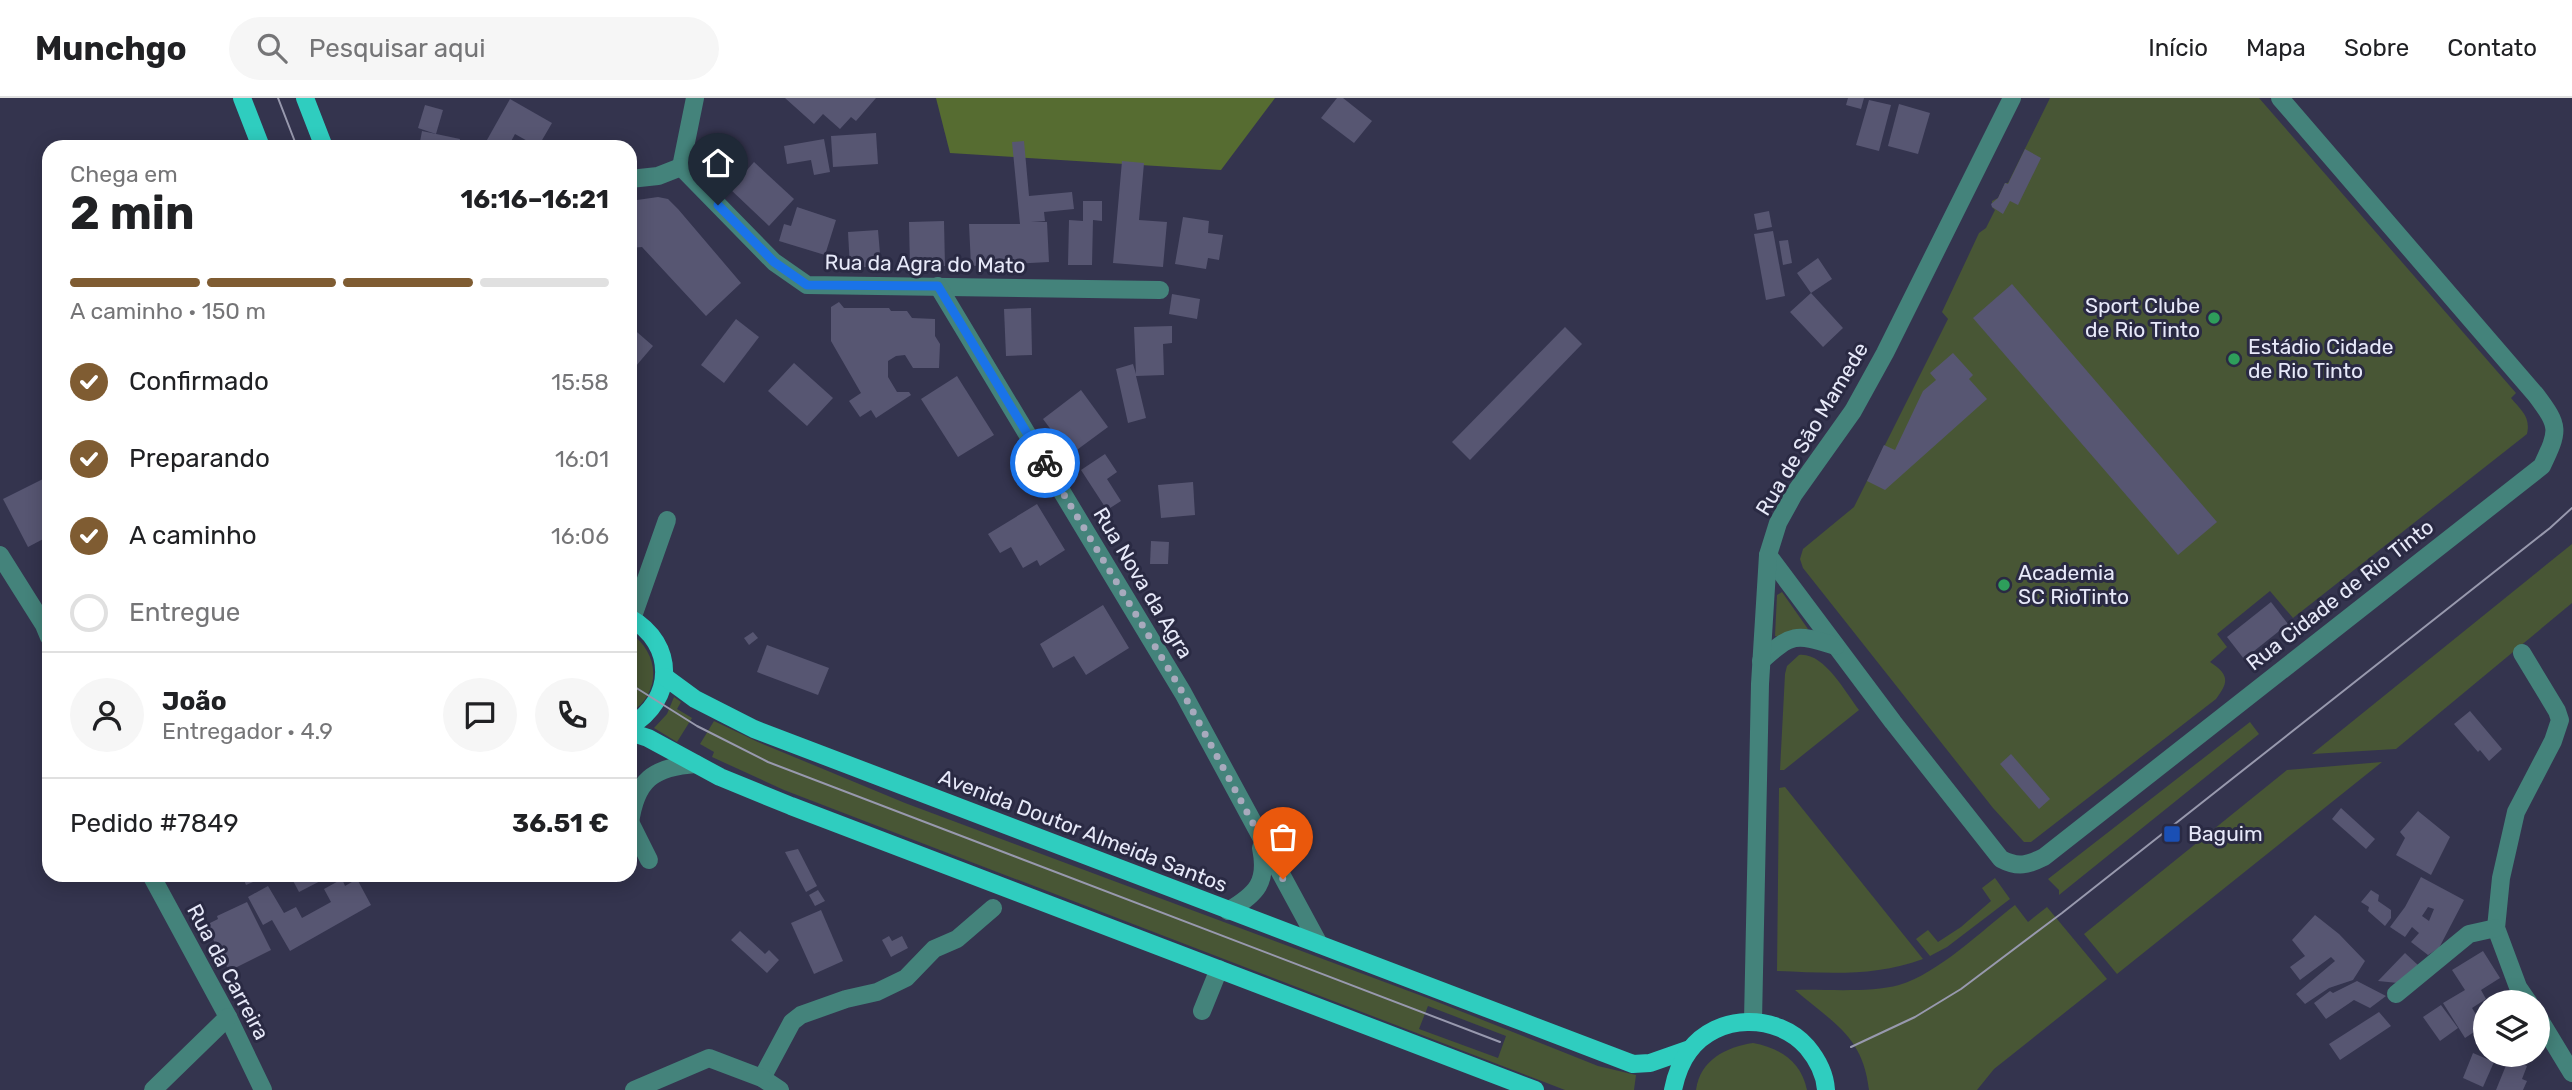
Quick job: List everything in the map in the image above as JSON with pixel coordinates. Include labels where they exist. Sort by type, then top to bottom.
[{"type":"main road","points":[[242,98],[258,140]]},
{"type":"main road","points":[[305,98],[321,140]]},
{"type":"main road","points":[[637,623],[650,633],[662,653],[665,677],[659,699],[644,718],[637,722]]},
{"type":"main road","name":"Avenida Doutor Almeida Santos","points":[[665,677],[695,699],[754,729],[1633,1064],[1650,1063],[1690,1049]]},
{"type":"main road","points":[[637,734],[720,777],[792,806],[1535,1090]]},
{"type":"main road","points":[[1673,1090],[1677,1070],[1690,1049],[1708,1033],[1730,1023],[1753,1021],[1778,1026],[1800,1039],[1816,1058],[1826,1090]]},
{"type":"street","points":[[637,178],[658,176],[681,167],[695,98]]},
{"type":"street","name":"Rua de São Mamede","points":[[1753,1021],[1761,661],[1768,555],[1778,523],[1794,494],[1853,411],[1885,353],[2012,98]]},
{"type":"street","name":"Rua Cidade de Rio Tinto","points":[[1768,555],[2001,859],[2012,865],[2029,865],[2044,857],[2542,466],[2554,441],[2554,419],[2280,98]]},
{"type":"street","name":"Rua da Agra do Mato","points":[[681,167],[774,262],[807,285],[1160,290]]},
{"type":"street","name":"Rua Nova da Agra","points":[[938,286],[1183,693],[1319,944]]},
{"type":"street","points":[[637,602],[667,520]]},
{"type":"street","points":[[0,555],[42,625]]},
{"type":"street","points":[[1761,661],[1782,642],[1802,636],[1836,646]]},
{"type":"street","points":[[2521,990],[2496,928],[2501,878],[2516,812],[2553,741],[2560,720],[2522,653]]},
{"type":"street","points":[[637,793],[648,779],[663,769],[674,765],[696,764]]},
{"type":"street","name":"Rua Nova da Agra","points":[[1228,911],[1256,891],[1265,869],[1258,835]]},
{"type":"street","points":[[637,837],[649,860]]},
{"type":"street","name":"Rua da Carreira","points":[[155,882],[228,1017],[263,1090]]},
{"type":"street","points":[[762,1078],[792,1023],[801,1015],[846,999],[877,992],[906,978],[934,950],[957,939],[993,908]]},
{"type":"street","points":[[2396,994],[2469,934],[2496,928]]},
{"type":"street","points":[[1202,1011],[1219,969]]},
{"type":"street","points":[[153,1090],[228,1017]]},
{"type":"street","points":[[2550,1037],[2572,1073]]},
{"type":"street","points":[[634,1090],[709,1058],[762,1078],[780,1090]]},
{"type":"green space","points":[[936,98],[1275,98],[1221,170],[950,153]]},
{"type":"green space","points":[[2050,98],[2259,98],[2516,393],[2511,398],[2524,414],[2528,428],[2527,434],[2293,618],[2270,591],[2217,634],[2227,647],[2210,662],[2225,678],[2224,687],[2216,699],[2031,842],[2024,842],[1993,808],[1803,568],[1800,559],[1803,549],[1854,507],[1948,319],[1942,312],[1979,233],[1986,228],[1995,210],[1992,201],[1998,198],[2005,183],[2008,183]]},
{"type":"green space","points":[[2572,544],[2572,603],[2396,749],[2312,754]]},
{"type":"green space","points":[[1782,592],[1808,629],[1775,636],[1777,595]]},
{"type":"green space","points":[[637,639],[647,651],[653,673],[648,695],[637,707]]},
{"type":"green space","points":[[1799,655],[1808,656],[1825,666],[1859,710],[1784,770],[1780,770],[1785,674],[1787,666]]},
{"type":"green space","points":[[674,697],[681,702],[677,709],[692,718],[677,742],[654,728],[667,714]]},
{"type":"green space","points":[[714,721],[905,803],[1430,999],[1598,1066],[1636,1075],[1634,1090],[1565,1090],[784,790],[712,757],[714,752],[700,744]],"holes":[[[1428,1006],[1506,1036],[1498,1058],[1419,1029]]]},
{"type":"green space","points":[[2250,722],[2259,734],[2059,895],[2059,890],[2048,879]]},
{"type":"green space","points":[[2382,762],[2117,974],[2084,934],[2287,770]]},
{"type":"green space","points":[[1785,787],[1923,959],[1869,971],[1777,971],[1779,788]]},
{"type":"green space","points":[[1995,878],[2010,899],[1947,947],[1930,956],[1916,939],[1928,930],[1938,942],[1961,927],[1991,901],[1982,888]]},
{"type":"green space","points":[[2015,905],[2028,922],[2047,907],[2107,979],[1994,1069],[1977,1090],[1869,1090],[1866,1072],[1853,1043],[1834,1022],[1795,990],[1875,989],[1899,985],[1944,961]]},
{"type":"green space","points":[[1753,1043],[1772,1048],[1788,1058],[1800,1071],[1807,1090],[1696,1090],[1703,1071],[1716,1057],[1733,1048]]},
{"type":"building","points":[[785,98],[876,98],[856,121],[851,117],[840,129],[823,114],[814,124]]},
{"type":"building","points":[[1337,98],[1343,98],[1372,121],[1354,143],[1321,118]]},
{"type":"building","points":[[1848,98],[1864,98],[1861,109],[1846,105]]},
{"type":"building","points":[[510,99],[552,123],[542,140],[526,140],[515,134],[512,140],[487,140]]},
{"type":"building","points":[[1869,100],[1891,105],[1879,151],[1856,145]]},
{"type":"building","points":[[1899,104],[1930,113],[1918,154],[1888,146]]},
{"type":"building","points":[[425,105],[443,110],[436,134],[418,128]]},
{"type":"building","points":[[422,131],[460,139],[460,140],[420,140]]},
{"type":"building","points":[[876,133],[878,164],[833,167],[831,136]]},
{"type":"building","points":[[824,139],[830,172],[814,175],[811,160],[787,164],[784,146]]},
{"type":"building","points":[[1024,141],[1029,196],[1072,192],[1074,209],[1044,212],[1045,221],[1031,222],[1047,222],[1049,262],[971,266],[969,224],[1020,224],[1012,142]]},
{"type":"building","points":[[2025,149],[2041,158],[2018,205],[2010,201],[2003,214],[1991,204],[1998,198],[2005,183],[2008,184]]},
{"type":"building","points":[[1122,161],[1144,163],[1139,220],[1167,222],[1163,267],[1113,263]]},
{"type":"building","points":[[754,162],[794,199],[769,226],[730,189]]},
{"type":"building","points":[[658,197],[668,199],[741,283],[706,316],[642,247],[637,247],[637,200]]},
{"type":"building","points":[[1083,201],[1102,201],[1102,221],[1093,220],[1092,265],[1068,265],[1069,220],[1083,221]]},
{"type":"building","points":[[797,207],[836,220],[825,255],[779,241],[784,224],[791,226]]},
{"type":"building","points":[[1769,211],[1772,227],[1757,230],[1754,214]]},
{"type":"building","points":[[1183,217],[1209,221],[1208,233],[1223,235],[1219,260],[1208,258],[1206,269],[1175,264]]},
{"type":"building","points":[[944,221],[945,266],[910,267],[909,222]]},
{"type":"building","points":[[878,230],[881,266],[850,268],[848,232]]},
{"type":"building","points":[[1773,231],[1785,296],[1766,300],[1754,234]]},
{"type":"building","points":[[1788,240],[1792,263],[1783,265],[1779,241]]},
{"type":"building","points":[[1818,258],[1832,279],[1811,293],[1797,273]]},
{"type":"building","points":[[2012,284],[2217,522],[2178,555],[1973,318]]},
{"type":"building","points":[[1811,293],[1843,328],[1823,347],[1790,312]]},
{"type":"building","points":[[1172,294],[1200,299],[1197,319],[1169,314]]},
{"type":"building","points":[[839,302],[844,308],[889,308],[891,311],[907,311],[912,318],[935,319],[935,336],[940,344],[939,368],[913,368],[905,355],[888,361],[888,377],[897,392],[909,392],[911,395],[876,418],[871,410],[860,417],[849,401],[861,393],[831,341],[831,307]]},
{"type":"building","points":[[1031,308],[1032,355],[1006,356],[1004,309]]},
{"type":"building","points":[[736,319],[759,337],[724,383],[701,365]]},
{"type":"building","points":[[1172,326],[1172,343],[1163,344],[1164,375],[1136,376],[1146,418],[1128,423],[1116,369],[1133,364],[1136,374],[1134,327]]},
{"type":"building","points":[[1565,327],[1582,344],[1470,460],[1452,442]]},
{"type":"building","points":[[637,332],[653,346],[637,365]]},
{"type":"building","points":[[1953,353],[1973,375],[1969,379],[1987,399],[1885,490],[1867,481],[1884,445],[1895,450],[1923,391],[1936,380],[1930,373]]},
{"type":"building","points":[[794,363],[833,398],[807,426],[768,391]]},
{"type":"building","points":[[957,376],[994,435],[958,457],[921,399]]},
{"type":"building","points":[[1081,390],[1108,427],[1070,455],[1043,419]]},
{"type":"building","points":[[1105,454],[1117,472],[1107,479],[1121,501],[1107,510],[1081,470]]},
{"type":"building","points":[[42,480],[42,540],[28,547],[3,499]]},
{"type":"building","points":[[1193,482],[1195,515],[1161,518],[1158,485]]},
{"type":"building","points":[[1037,504],[1065,550],[1040,566],[1037,560],[1023,568],[1011,547],[1000,553],[988,534]]},
{"type":"building","points":[[1151,541],[1169,542],[1168,564],[1150,564]]},
{"type":"building","points":[[2271,602],[2288,624],[2244,659],[2227,637]]},
{"type":"building","points":[[1103,605],[1129,648],[1086,675],[1074,656],[1053,668],[1040,644]]},
{"type":"building","points":[[753,632],[758,638],[749,645],[744,638]]},
{"type":"building","points":[[767,645],[829,668],[818,695],[757,672]]},
{"type":"building","points":[[2470,711],[2502,749],[2489,761],[2454,724]]},
{"type":"building","points":[[2011,754],[2050,799],[2039,809],[2000,764]]},
{"type":"building","points":[[2341,808],[2375,839],[2366,849],[2332,819]]},
{"type":"building","points":[[2418,811],[2450,837],[2431,875],[2396,855],[2405,838],[2400,832]]},
{"type":"building","points":[[798,849],[817,886],[806,892],[785,852]]},
{"type":"building","points":[[2421,877],[2464,900],[2439,948],[2428,955],[2411,942],[2419,933],[2412,927],[2405,937],[2390,927],[2405,907]],"holes":[[[2428,907],[2434,909],[2429,921],[2422,916]]]},
{"type":"building","points":[[294,882],[318,882],[299,892]]},
{"type":"building","points":[[337,882],[343,882],[345,886],[359,882],[371,905],[290,951],[272,920],[263,925],[248,897],[268,886],[284,913],[296,907],[302,918],[331,902],[324,889]]},
{"type":"building","points":[[818,890],[825,901],[815,906],[809,895]]},
{"type":"building","points":[[2371,890],[2379,895],[2378,901],[2391,910],[2391,918],[2385,926],[2368,911],[2369,907],[2361,902]]},
{"type":"building","points":[[247,902],[271,950],[229,971],[206,925],[218,919],[217,916]]},
{"type":"building","points":[[821,910],[843,961],[814,974],[791,923]]},
{"type":"building","points":[[2315,915],[2339,934],[2365,961],[2353,980],[2329,988],[2305,1004],[2296,994],[2335,961],[2331,957],[2300,980],[2290,967],[2305,956],[2292,940]]},
{"type":"building","points":[[740,931],[765,954],[769,950],[779,960],[767,973],[731,940]]},
{"type":"building","points":[[889,936],[892,941],[902,936],[908,948],[891,957],[882,940]]},
{"type":"building","points":[[2483,951],[2500,978],[2481,990],[2473,990],[2473,1033],[2465,1038],[2443,1003],[2465,990],[2452,970]]},
{"type":"building","points":[[2405,953],[2419,966],[2398,983],[2378,981]]},
{"type":"building","points":[[2357,981],[2386,996],[2370,1008],[2354,1000],[2326,1019],[2314,1003],[2330,991],[2333,993]]},
{"type":"building","points":[[2441,1005],[2458,1028],[2440,1041],[2423,1017]]},
{"type":"building","points":[[2379,1012],[2391,1026],[2340,1060],[2329,1044]]},
{"type":"building","points":[[2473,1053],[2473,1067],[2492,1067],[2483,1087],[2463,1078]]},
{"type":"building","points":[[2505,1067],[2527,1067],[2522,1079],[2527,1081],[2523,1090],[2496,1090]]},
{"type":"tram line","points":[[278,98],[294,140]]},
{"type":"tram line","points":[[1851,1047],[1915,1017],[1961,989],[2062,913],[2572,508]]},
{"type":"tram line","points":[[637,688],[697,726],[768,762],[1500,1042]]},
{"type":"way so far","points":[[1045,463],[1183,693],[1283,879]]},
{"type":"place","name":"Sport Clube de Rio Tinto","points":[[2214,318]]},
{"type":"place","name":"Estádio Cidade de Rio Tinto","points":[[2234,359]]},
{"type":"place","name":"Academia SC RioTinto","points":[[2004,585]]},
{"type":"place","name":"Baguim","points":[[2172,834]]},
{"type":"route","points":[[718,205],[774,262],[807,285],[938,286],[1045,463]]}]
